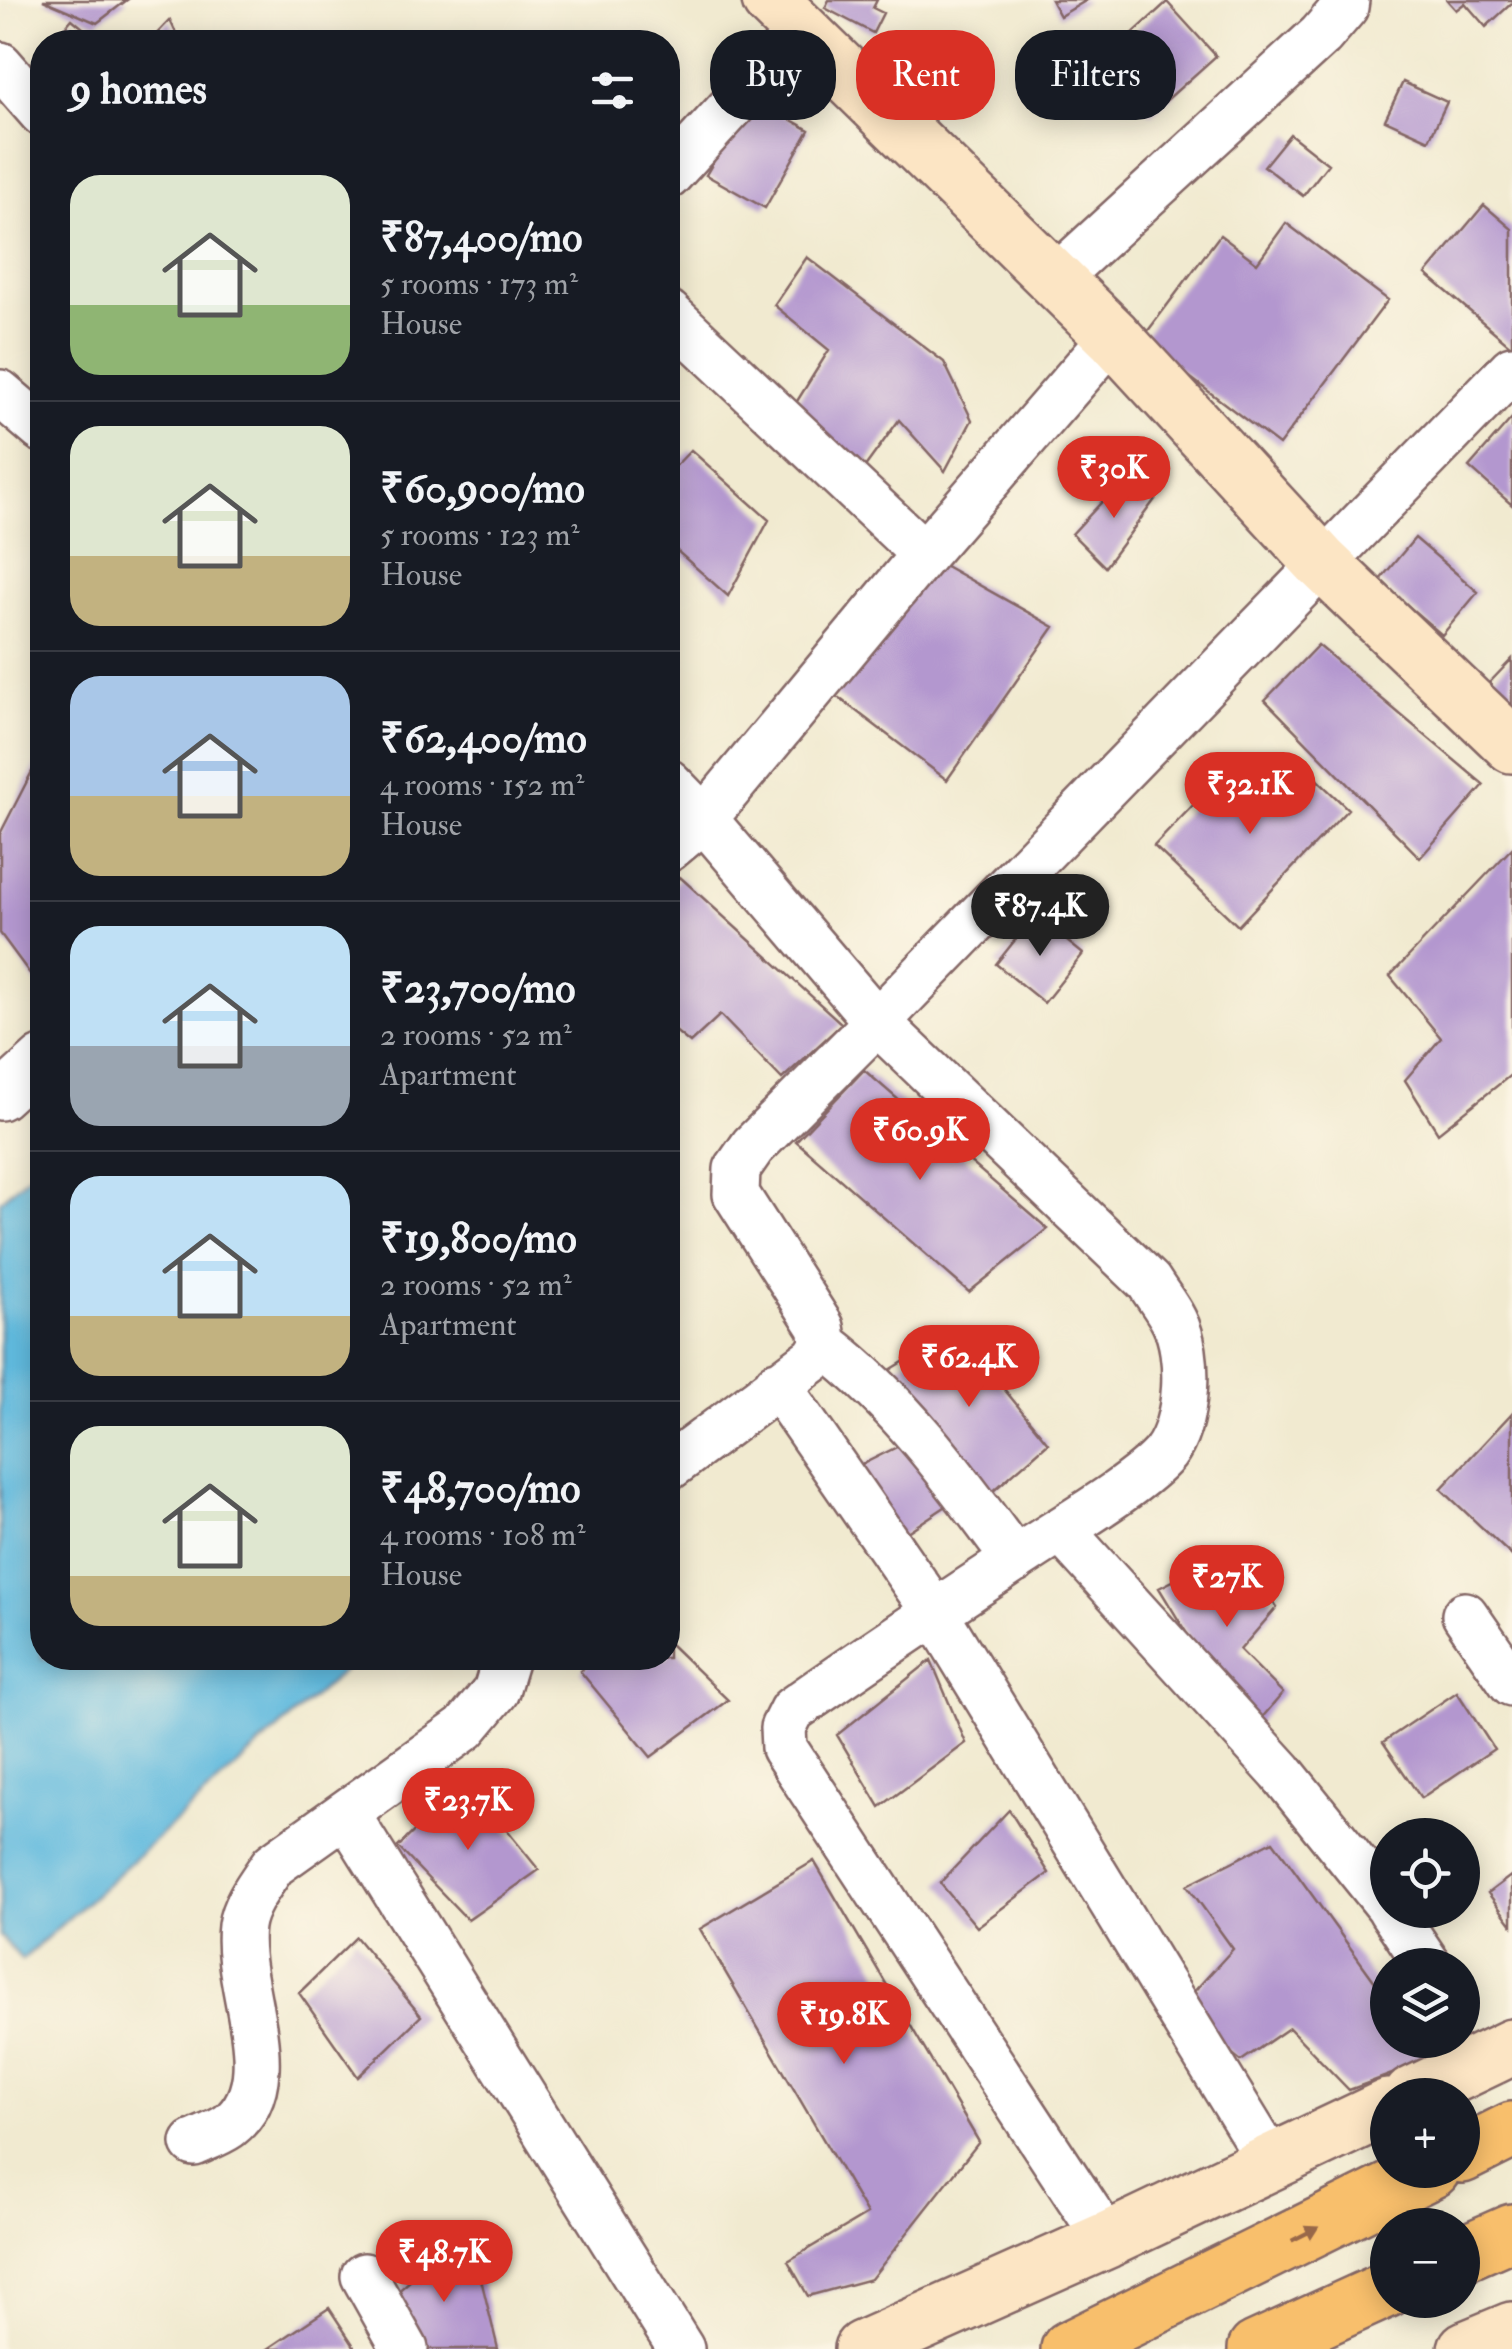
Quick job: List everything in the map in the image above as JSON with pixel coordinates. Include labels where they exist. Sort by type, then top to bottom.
[{"type":"highway","points":[[1480,2146],[1512,2130]]},
{"type":"highway","points":[[1069,2349],[1395,2188]]},
{"type":"highway","points":[[1480,2246],[1512,2232]]},
{"type":"highway","points":[[1256,2349],[1370,2297]]},
{"type":"street","points":[[1056,278],[1321,34],[1346,0]]},
{"type":"street","points":[[680,160],[786,16],[1056,278],[1321,562],[1512,745]]},
{"type":"street","points":[[0,65],[30,99]]},
{"type":"street","points":[[680,323],[924,554]]},
{"type":"street","points":[[680,839],[704,820],[924,554],[1113,336]]},
{"type":"street","points":[[1015,1560],[902,1412],[862,1373],[824,1344],[821,1327],[736,1194],[738,1169],[752,1146],[1512,369]]},
{"type":"street","points":[[0,392],[30,418]]},
{"type":"street","points":[[680,795],[877,1022],[1149,1282],[1176,1323],[1186,1364],[1182,1412],[1166,1452],[1061,1530],[934,1611],[792,1710],[782,1728],[784,1748],[1108,2240]]},
{"type":"street","points":[[0,1097],[30,1070]]},
{"type":"street","points":[[680,1459],[815,1358],[824,1344]]},
{"type":"street","points":[[777,1384],[934,1611],[1272,2164]]},
{"type":"street","points":[[1061,1530],[1281,1772],[1370,1883]]},
{"type":"street","points":[[1465,1615],[1512,1683]]},
{"type":"street","points":[[194,2143],[228,2126],[249,2104],[257,2071],[242,1967],[241,1925],[254,1892],[273,1865],[465,1728],[496,1690],[502,1670]]},
{"type":"street","points":[[346,1813],[680,2349]]},
{"type":"street","points":[[1438,2078],[1483,2049]]},
{"type":"street","points":[[862,2349],[1108,2240],[1370,2116]]},
{"type":"street","points":[[364,2276],[405,2349]]},
{"type":"street","points":[[1466,2349],[1512,2330]]},
{"type":"water","points":[[30,1174],[30,1670],[344,1670],[22,1960],[0,1936],[0,1201]]},
{"type":"building","points":[[43,0],[127,0],[97,23]]},
{"type":"building","points":[[829,0],[877,0],[873,8],[883,13],[874,30],[867,30],[825,8]]},
{"type":"building","points":[[1051,0],[1087,0],[1060,16]]},
{"type":"building","points":[[1447,0],[1512,3],[1486,27],[1465,3],[1456,10]]},
{"type":"building","points":[[1167,2],[1216,56],[1176,92],[1176,30],[1137,30]]},
{"type":"building","points":[[72,19],[85,30],[62,30]]},
{"type":"building","points":[[170,20],[175,30],[160,30]]},
{"type":"building","points":[[1403,82],[1447,102],[1429,140],[1385,120]]},
{"type":"building","points":[[738,120],[791,120],[809,130],[765,208],[706,175]]},
{"type":"building","points":[[1290,134],[1328,164],[1303,196],[1264,166]]},
{"type":"building","points":[[1484,205],[1512,229],[1512,347],[1426,274]]},
{"type":"building","points":[[1286,223],[1388,300],[1279,445],[1141,340],[1220,235],[1257,263]]},
{"type":"building","points":[[807,257],[944,362],[972,420],[945,471],[899,420],[851,486],[784,422],[829,350],[774,305]]},
{"type":"building","points":[[1512,418],[1512,505],[1469,467]]},
{"type":"building","points":[[691,450],[769,520],[728,596],[680,554],[680,461]]},
{"type":"building","points":[[1124,478],[1156,498],[1105,567],[1072,534]]},
{"type":"building","points":[[1415,538],[1478,592],[1442,635],[1379,581]]},
{"type":"building","points":[[924,554],[1054,627],[947,780],[818,682]]},
{"type":"building","points":[[1318,645],[1484,785],[1420,858],[1265,700]]},
{"type":"building","points":[[1512,659],[1512,745],[1469,704]]},
{"type":"building","points":[[1291,755],[1348,809],[1238,926],[1154,846],[1221,776],[1248,801]]},
{"type":"building","points":[[30,775],[30,974],[0,933],[0,834]]},
{"type":"building","points":[[1512,848],[1512,1074],[1438,1133],[1405,1080],[1441,1038],[1390,976]]},
{"type":"building","points":[[680,877],[842,1024],[782,1079],[720,1015],[690,1043],[680,1035]]},
{"type":"building","points":[[1035,915],[1083,954],[1044,1003],[996,964]]},
{"type":"building","points":[[864,1070],[1048,1229],[969,1292],[796,1141]]},
{"type":"building","points":[[956,1330],[1048,1443],[990,1494],[885,1373]]},
{"type":"building","points":[[1512,1413],[1512,1556],[1441,1489]]},
{"type":"building","points":[[921,1435],[966,1493],[889,1544],[841,1475]]},
{"type":"building","points":[[1236,1549],[1277,1607],[1240,1650],[1283,1693],[1248,1734],[1159,1588]]},
{"type":"building","points":[[680,1654],[728,1700],[651,1757],[580,1671],[680,1670]]},
{"type":"building","points":[[931,1660],[966,1743],[880,1807],[837,1735]]},
{"type":"building","points":[[1457,1692],[1494,1749],[1421,1798],[1383,1742]]},
{"type":"building","points":[[466,1780],[539,1870],[468,1920],[398,1847]]},
{"type":"building","points":[[1009,1810],[1049,1873],[977,1927],[940,1883]]},
{"type":"building","points":[[1273,1841],[1370,1975],[1370,2058],[1430,2060],[1381,2078],[1370,2078],[1370,2082],[1349,2090],[1289,2028],[1241,2061],[1178,2009],[1233,1949],[1187,1885]]},
{"type":"building","points":[[814,1861],[979,2142],[871,2279],[808,2296],[788,2261],[867,2214],[700,1929]]},
{"type":"building","points":[[1512,1875],[1512,1925],[1488,1893]]},
{"type":"building","points":[[356,1937],[421,2016],[358,2077],[299,1993]]},
{"type":"building","points":[[469,2230],[498,2349],[405,2349],[381,2306]]},
{"type":"building","points":[[329,2308],[356,2349],[268,2349]]}]
